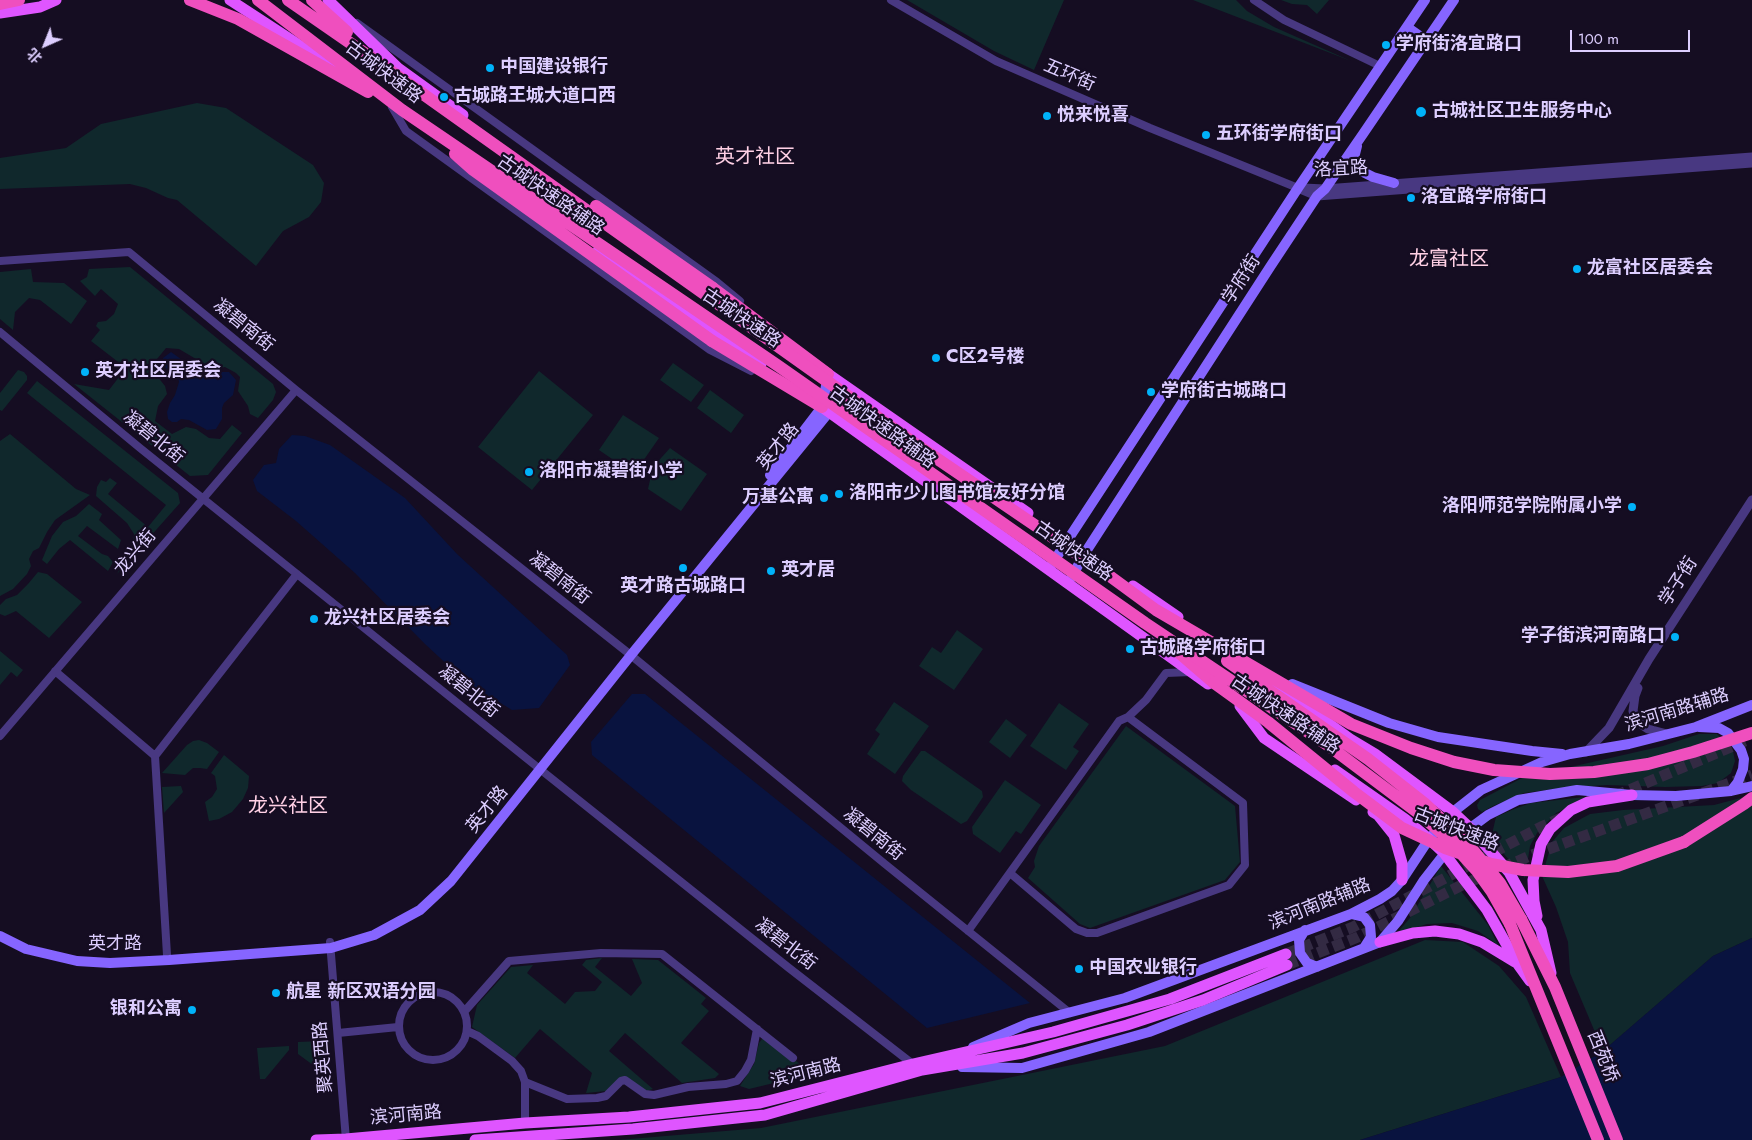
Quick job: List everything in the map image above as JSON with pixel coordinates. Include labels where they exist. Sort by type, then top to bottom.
[{"type":"highway","points":[[0,4],[19,0]]},
{"type":"highway","points":[[190,0],[238,19],[308,56],[397,109],[472,169],[712,342],[825,409]]},
{"type":"highway","name":"古城快速路","points":[[258,0],[397,109],[777,365],[1145,624],[1214,683],[1268,722],[1354,792],[1402,828],[1445,848],[1491,864],[1523,870],[1568,872],[1617,866],[1684,842],[1752,798]]},
{"type":"highway","name":"古城快速路","points":[[288,0],[906,437],[1111,577],[1156,610],[1351,724],[1411,748],[1454,762],[1494,770],[1550,774],[1594,772],[1648,764],[1752,736]]},
{"type":"highway","points":[[312,0],[392,72],[483,128],[713,288],[828,374]]},
{"type":"highway","points":[[1156,610],[1368,759],[1424,803],[1468,844],[1500,883],[1516,922]]},
{"type":"highway","points":[[1145,624],[1329,746],[1422,815],[1448,839],[1477,871],[1516,922]]},
{"type":"highway","name":"西苑桥","points":[[1516,922],[1555,987],[1618,1140]]},
{"type":"highway","name":"西苑桥","points":[[1516,922],[1537,993],[1598,1140]]},
{"type":"main road","points":[[0,13],[40,7],[56,0]]},
{"type":"main road","name":"古城快速路辅路","points":[[230,0],[312,51],[397,109],[825,409],[1191,672],[1405,819],[1444,853],[1486,910],[1537,993]]},
{"type":"main road","name":"古城快速路辅路","points":[[328,0],[398,68],[508,148],[839,382],[1350,739],[1375,754],[1453,812],[1470,828],[1509,872],[1541,930],[1555,987]]},
{"type":"main road","name":"学府街","points":[[1048,569],[1298,188],[1425,0]]},
{"type":"main road","name":"学府街","points":[[1068,584],[1085,553],[1321,192],[1454,0]]},
{"type":"main road","points":[[1407,27],[1427,41]]},
{"type":"main road","points":[[1363,134],[1356,148],[1354,158],[1356,165],[1363,172],[1373,177],[1394,183]]},
{"type":"main road","name":"英才路","points":[[825,409],[828,374]]},
{"type":"main road","name":"英才路","points":[[0,936],[26,949],[77,961],[110,963],[169,960],[330,945],[376,928],[420,903],[449,874],[538,768],[825,409],[839,382]]},
{"type":"main road","points":[[1255,671],[1389,723],[1438,737],[1532,752],[1570,754]]},
{"type":"main road","name":"滨河南路辅路","points":[[945,1062],[1029,1024],[1125,998],[1350,914],[1380,899],[1392,891],[1402,880],[1429,839],[1453,812],[1481,790],[1542,762],[1570,754],[1629,744],[1696,727],[1752,705]]},
{"type":"main road","points":[[1240,706],[1264,738],[1378,815],[1394,834],[1402,863],[1402,880]]},
{"type":"main road","points":[[1696,727],[1719,728],[1728,733],[1741,750],[1744,759],[1743,768],[1738,782],[1731,792]]},
{"type":"main road","points":[[1380,942],[1398,921],[1444,853],[1470,828],[1488,815],[1518,800],[1577,790],[1632,795],[1676,796],[1731,792],[1752,786]]},
{"type":"main road","points":[[1541,930],[1534,901],[1533,880],[1541,844],[1550,829],[1571,810],[1588,802],[1632,795]]},
{"type":"main road","points":[[1350,914],[1364,917],[1370,925],[1371,937],[1363,949]]},
{"type":"main road","name":"英才路","points":[[0,930],[28,944],[78,956],[112,958],[330,945]]},
{"type":"main road","points":[[1305,930],[1299,940],[1300,953],[1307,963],[1317,968]]},
{"type":"main road","points":[[945,1062],[1022,1068],[1149,1032],[1380,942],[1420,932],[1435,931],[1459,934],[1482,942],[1517,963]]},
{"type":"main road","name":"滨河南路","points":[[316,1140],[346,1140],[629,1117],[760,1103],[918,1067],[1023,1053],[1127,1025],[1203,1000],[1287,960]]},
{"type":"main road","name":"滨河南路","points":[[475,1140],[633,1129],[765,1115],[918,1067]]},
{"type":"street","name":"五环街","points":[[891,0],[996,61],[1150,128],[1298,188]]},
{"type":"street","points":[[1254,0],[1284,20],[1380,66]]},
{"type":"street","points":[[397,109],[406,131],[710,350],[825,409]]},
{"type":"street","name":"洛宜路","points":[[1321,192],[1394,183],[1752,157]]},
{"type":"street","name":"洛宜路","points":[[1298,188],[1321,192],[1752,163]]},
{"type":"street","name":"凝碧南街","points":[[0,260],[129,252],[296,390],[629,654],[1070,1013]]},
{"type":"street","name":"凝碧北街","points":[[0,332],[202,498],[538,768],[918,1067]]},
{"type":"street","name":"龙兴街","points":[[0,736],[296,390]]},
{"type":"street","name":"学子街","points":[[1638,683],[1649,659],[1752,500]]},
{"type":"street","name":"学子街","points":[[1638,683],[1752,506]]},
{"type":"street","points":[[167,955],[155,756],[297,574]]},
{"type":"street","points":[[55,671],[155,756]]},
{"type":"street","points":[[968,931],[1119,721],[1128,717],[1146,700],[1166,673],[1191,672]]},
{"type":"street","points":[[1638,683],[1634,696],[1633,711],[1639,723],[1648,729],[1667,734]]},
{"type":"street","points":[[1586,752],[1609,728],[1638,683]]},
{"type":"street","points":[[1010,873],[1076,928],[1087,933],[1097,932],[1229,885],[1245,864],[1243,803],[1128,717]]},
{"type":"street","name":"聚英西路","points":[[330,945],[346,1140]]},
{"type":"street","points":[[464,1012],[510,961],[602,953],[662,954],[793,1058]]},
{"type":"street","points":[[428,991],[441,992],[452,997],[461,1006],[466,1018],[467,1031],[463,1043],[454,1053],[443,1059],[431,1060],[418,1057],[408,1050],[401,1039],[398,1027],[400,1014],[406,1003],[416,995],[428,991]]},
{"type":"street","points":[[338,1032],[398,1027]]},
{"type":"street","points":[[524,1082],[567,1099],[606,1096],[621,1081],[625,1080],[645,1094],[654,1095],[688,1087],[726,1084],[737,1081],[745,1072],[751,1060],[757,1028]]},
{"type":"street","points":[[467,1031],[478,1036],[512,1061],[521,1071],[524,1082],[525,1124]]},
{"type":"green space","points":[[907,0],[1064,0],[1034,70],[994,51]]},
{"type":"green space","points":[[1193,0],[1236,0],[1247,11],[1274,27],[1351,61]]},
{"type":"green space","points":[[1281,0],[1329,0],[1317,14],[1307,5],[1292,4]]},
{"type":"green space","points":[[197,103],[226,108],[313,165],[324,183],[321,202],[309,217],[283,231],[256,266],[177,200],[146,188],[130,184],[0,189],[0,158],[66,148],[101,124]]},
{"type":"green space","points":[[130,267],[273,384],[276,392],[273,400],[258,418],[250,414],[248,406],[238,391],[240,377],[236,373],[225,367],[213,369],[179,349],[166,348],[157,359],[160,372],[157,376],[165,386],[167,394],[158,406],[155,421],[172,434],[186,427],[196,429],[209,438],[220,439],[232,425],[242,433],[208,475],[190,476],[74,384],[109,390],[126,368],[91,341],[100,330],[96,326],[98,322],[106,321],[114,314],[118,304],[101,289],[95,296],[80,281],[87,277],[89,269]]},
{"type":"green space","points":[[31,269],[33,282],[64,283],[87,301],[71,324],[40,300],[29,298],[15,312],[13,330],[0,319],[0,272]]},
{"type":"green space","points":[[673,363],[704,385],[691,402],[660,380]]},
{"type":"green space","points":[[18,370],[24,372],[27,380],[2,411],[0,410],[0,393]]},
{"type":"green space","points":[[539,371],[593,415],[532,490],[478,447]]},
{"type":"green space","points":[[37,381],[178,493],[180,503],[117,574],[133,546],[134,534],[127,523],[96,496],[97,487],[101,480],[106,482],[110,478],[117,483],[108,494],[148,527],[166,505],[27,393]]},
{"type":"green space","points":[[710,390],[744,415],[731,433],[697,408]]},
{"type":"green space","points":[[623,415],[659,438],[634,474],[599,450]]},
{"type":"green space","points":[[10,434],[76,489],[90,495],[55,520],[39,548],[33,551],[29,559],[31,566],[27,574],[13,589],[0,596],[0,441]]},
{"type":"green space","points":[[670,448],[707,474],[681,511],[648,489],[653,467]]},
{"type":"green space","points":[[89,504],[102,514],[99,520],[121,540],[118,549],[87,526],[78,536],[102,554],[108,556],[113,562],[108,571],[70,540],[59,549],[47,564],[42,560],[52,536],[63,522],[76,516]]},
{"type":"green space","points":[[38,572],[47,574],[82,602],[49,638],[16,611],[5,616],[0,614],[0,605],[6,599],[17,595]]},
{"type":"green space","points":[[957,630],[983,649],[954,690],[919,666],[932,647],[941,653]]},
{"type":"green space","points":[[0,651],[23,670],[17,677],[11,672],[0,685]]},
{"type":"green space","points":[[894,702],[929,726],[895,774],[867,754],[880,734],[875,730]]},
{"type":"green space","points":[[1059,703],[1089,724],[1073,747],[1079,751],[1066,770],[1030,746]]},
{"type":"green space","points":[[1006,719],[1027,735],[1010,758],[989,742]]},
{"type":"green space","points":[[1126,726],[1235,806],[1240,862],[1225,880],[1090,928],[1080,924],[1028,878],[1035,867],[1034,861],[1039,846]]},
{"type":"green space","points":[[1699,734],[1717,734],[1733,751],[1735,761],[1731,773],[1718,783],[1702,786],[1607,785],[1561,788],[1524,793],[1482,812],[1478,809],[1477,805],[1480,800],[1522,778],[1663,746]]},
{"type":"green space","points":[[199,740],[207,743],[219,752],[207,769],[193,768],[185,775],[162,773],[187,745]]},
{"type":"green space","points":[[921,751],[925,751],[982,791],[983,797],[967,821],[961,824],[911,790],[902,781],[903,776]]},
{"type":"green space","points":[[224,755],[249,776],[248,788],[243,799],[232,812],[219,819],[209,821],[205,802],[212,797],[217,789],[215,776],[211,773]]},
{"type":"green space","points":[[1005,780],[1041,805],[1021,834],[1016,831],[1000,853],[973,834],[972,827]]},
{"type":"green space","points":[[181,786],[183,792],[164,813],[162,787]]},
{"type":"green space","points":[[1752,795],[1752,938],[1713,956],[1603,1051],[1570,973],[1568,942],[1556,907],[1542,876],[1552,842],[1564,828],[1590,814],[1623,810],[1714,805]]},
{"type":"green space","points":[[1593,796],[1556,813],[1537,833],[1530,846],[1525,878],[1496,845],[1492,834],[1496,817],[1531,803]]},
{"type":"green space","points":[[1441,866],[1488,925],[1498,945],[1478,931],[1452,923],[1427,924],[1396,934],[1410,918]]},
{"type":"green space","points":[[1425,940],[1463,942],[1499,966],[1526,997],[1561,1077],[1360,1140],[618,1140],[761,1128],[1165,1046]]},
{"type":"green space","points":[[602,958],[595,967],[631,996],[642,983],[632,959],[658,960],[706,998],[701,1004],[709,1011],[681,1043],[719,1074],[715,1078],[682,1083],[625,1033],[609,1051],[653,1089],[646,1091],[625,1077],[606,1091],[586,1093],[592,1073],[540,1029],[515,1058],[472,1027],[477,1005],[511,967],[533,965],[527,973],[565,1004],[575,992],[595,991],[602,982],[582,965],[586,960]]},
{"type":"green space","points":[[762,1039],[766,1039],[807,1069],[803,1076],[749,1089],[740,1086],[754,1064],[759,1043]]},
{"type":"green space","points":[[323,1041],[328,1076],[298,1054],[298,1042]]},
{"type":"green space","points":[[289,1046],[289,1050],[265,1079],[260,1079],[257,1048]]},
{"type":"shaded area","points":[[171,352],[185,362],[207,372],[229,372],[236,380],[233,395],[224,403],[222,419],[216,429],[207,430],[189,420],[181,419],[177,422],[172,422],[168,419],[167,412],[179,382],[177,372],[167,369],[162,364],[163,358]]},
{"type":"shaded area","points":[[292,435],[305,436],[330,445],[405,498],[457,554],[567,655],[570,665],[539,708],[512,710],[466,682],[425,644],[355,573],[296,521],[257,491],[253,480],[264,465],[276,463],[279,449]]},
{"type":"shaded area","points":[[632,694],[645,694],[1030,1003],[927,1028],[592,755],[591,742]]},
{"type":"shaded area","points":[[1752,938],[1752,1140],[1360,1140],[1561,1077],[1603,1051],[1713,956]]},
{"type":"tunnel","points":[[1615,796],[1745,741]]},
{"type":"tunnel","points":[[1502,868],[1532,855],[1752,775]]},
{"type":"tunnel","points":[[1286,954],[1353,927],[1561,818]]},
{"type":"tunnel","points":[[1287,965],[1358,937],[1488,874]]},
{"type":"place","name":"学府街洛宜路口","points":[[1386,45]]},
{"type":"place","name":"中国建设银行","points":[[490,68]]},
{"type":"place","name":"古城路王城大道口西","points":[[444,97]]},
{"type":"place","name":"古城社区卫生服务中心","points":[[1421,112]]},
{"type":"place","name":"悦来悦喜","points":[[1047,116]]},
{"type":"place","name":"五环街学府街口","points":[[1206,135]]},
{"type":"place","name":"洛宜路学府街口","points":[[1411,198]]},
{"type":"place","name":"龙富社区居委会","points":[[1577,269]]},
{"type":"place","name":"C区2号楼","points":[[936,358]]},
{"type":"place","name":"英才社区居委会","points":[[85,372]]},
{"type":"place","name":"学府街古城路口","points":[[1151,392]]},
{"type":"place","name":"洛阳市凝碧街小学","points":[[529,472]]},
{"type":"place","name":"洛阳市少儿图书馆友好分馆","points":[[839,494]]},
{"type":"place","name":"万基公寓","points":[[824,498]]},
{"type":"place","name":"洛阳师范学院附属小学","points":[[1632,507]]},
{"type":"place","name":"英才路古城路口","points":[[683,568]]},
{"type":"place","name":"英才居","points":[[771,571]]},
{"type":"place","name":"龙兴社区居委会","points":[[314,619]]},
{"type":"place","name":"学子街滨河南路口","points":[[1675,637]]},
{"type":"place","name":"古城路学府街口","points":[[1130,649]]},
{"type":"place","name":"中国农业银行","points":[[1079,969]]},
{"type":"place","name":"航星 新区双语分园","points":[[276,993]]},
{"type":"place","name":"银和公寓","points":[[192,1010]]},
{"type":"district","name":"英才社区","points":[[755,158]]},
{"type":"district","name":"龙富社区","points":[[1449,260]]},
{"type":"district","name":"龙兴社区","points":[[288,807]]}]
